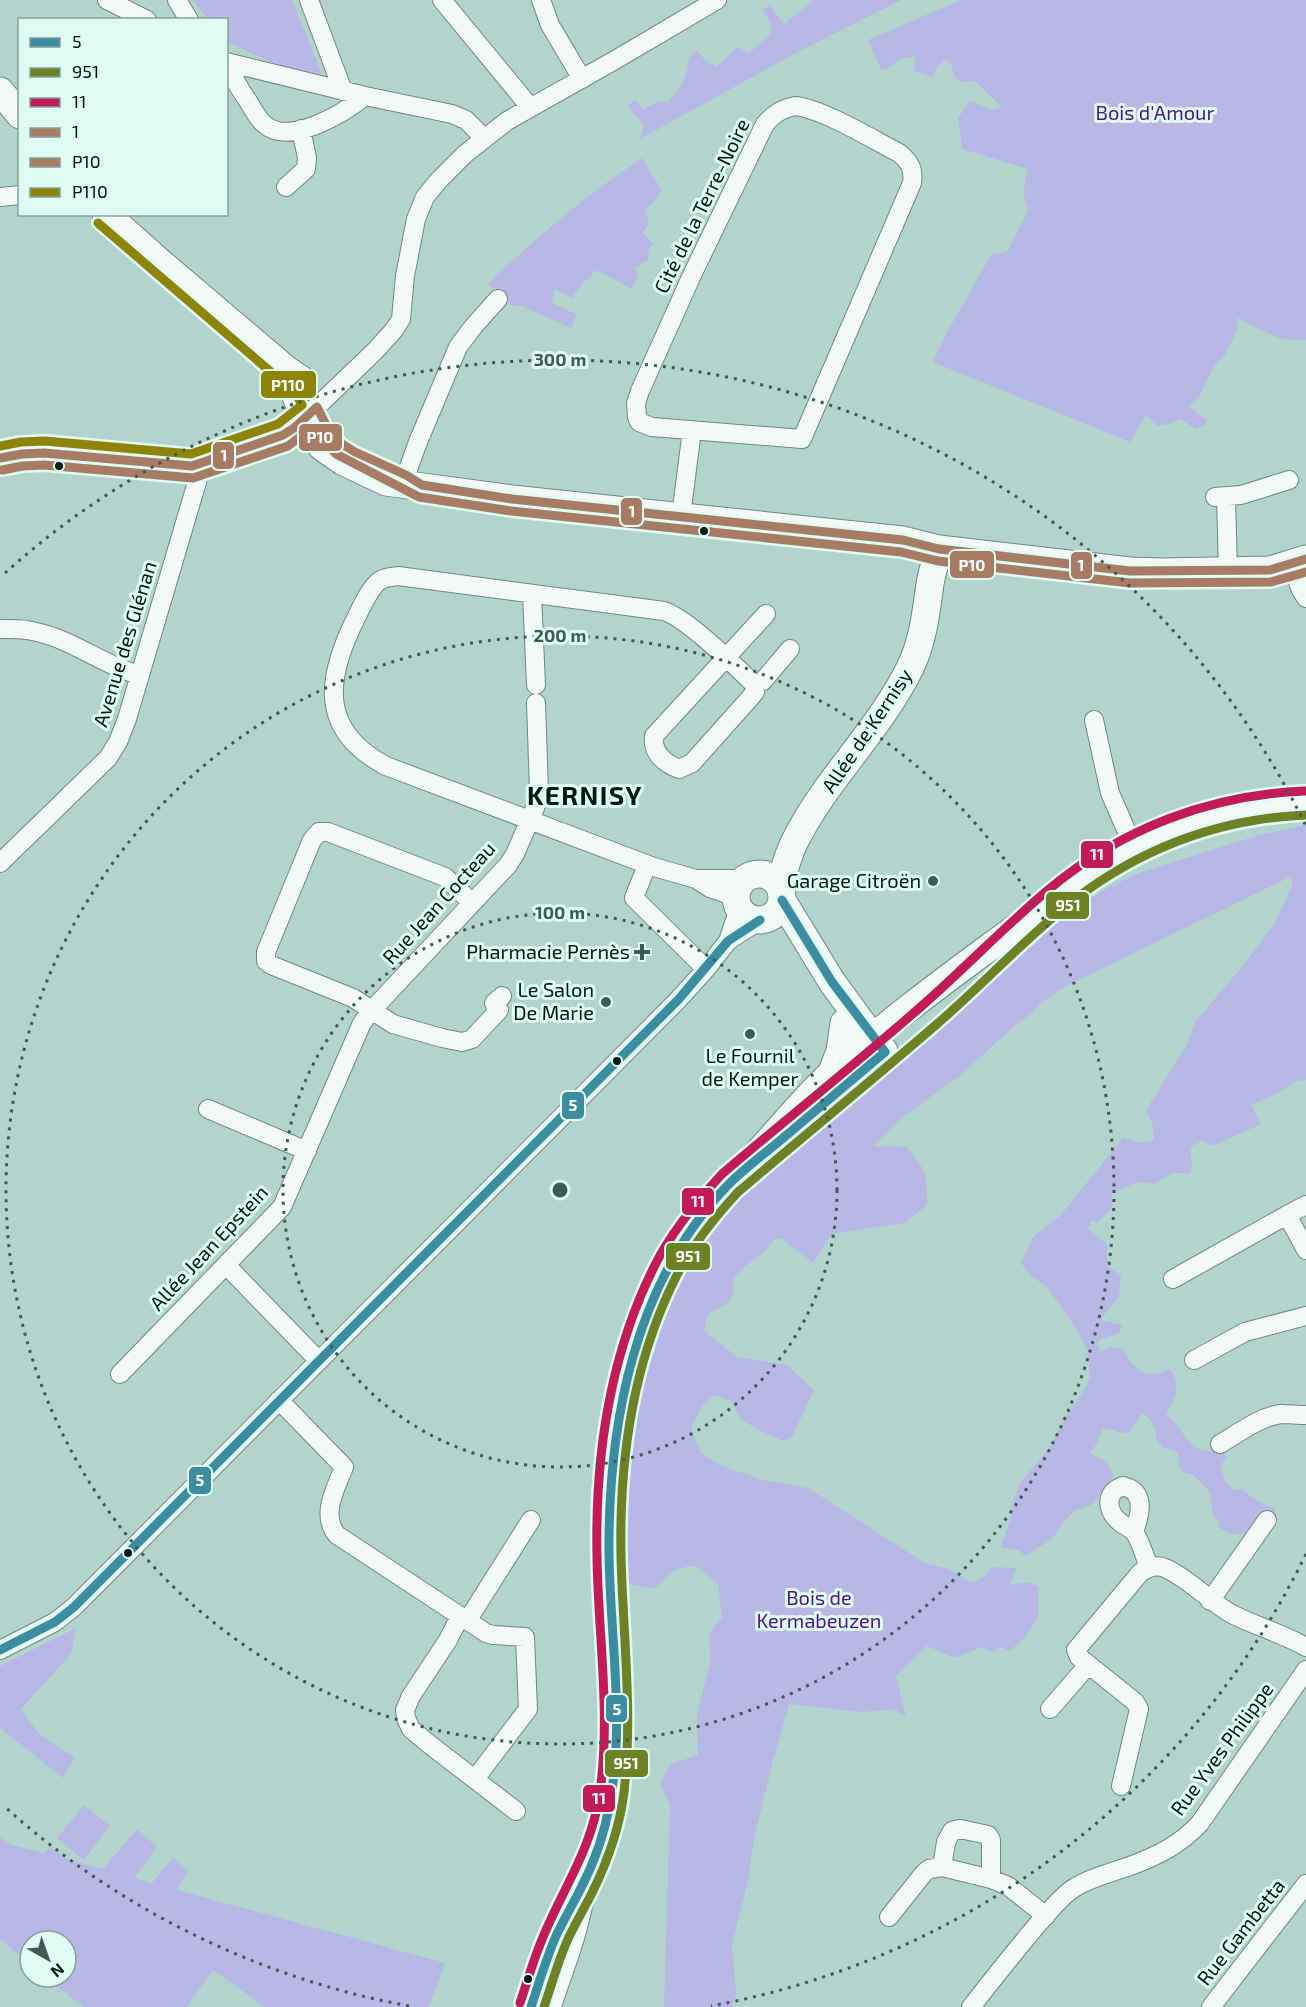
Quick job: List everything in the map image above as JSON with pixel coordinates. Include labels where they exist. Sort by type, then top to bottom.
[{"type":"street","points":[[107,0],[143,18]]},
{"type":"street","points":[[177,0],[188,18]]},
{"type":"street","points":[[309,0],[343,91]]},
{"type":"street","points":[[442,0],[530,107]]},
{"type":"street","points":[[541,0],[550,26],[582,79]]},
{"type":"street","points":[[0,458],[44,453],[186,466],[199,465],[283,435],[311,413],[375,351],[398,324],[402,313],[405,276],[413,233],[425,197],[439,180],[484,138],[507,121],[717,0]]},
{"type":"street","points":[[229,63],[460,117],[484,138]]},
{"type":"street","points":[[229,63],[237,85],[264,124],[277,130],[301,129],[330,119],[344,112],[365,96]]},
{"type":"street","points":[[0,91],[18,113]]},
{"type":"street","name":"Cité de la Terre-Noire","points":[[805,107],[821,113],[904,157],[912,168],[912,183],[802,439],[692,430],[652,427],[643,424],[637,417],[636,403],[692,275],[765,124],[774,114],[784,108],[805,107]]},
{"type":"street","points":[[286,187],[306,169],[307,158],[301,129]]},
{"type":"street","points":[[0,197],[18,195]]},
{"type":"street","points":[[108,216],[287,370],[311,413],[314,438],[373,468],[386,482],[414,480],[512,499],[903,540],[939,549],[1130,571],[1270,570],[1299,562],[1300,588],[1306,598]]},
{"type":"street","points":[[414,480],[418,442],[458,347],[498,299]]},
{"type":"street","points":[[681,516],[692,430]]},
{"type":"street","name":"Avenue des Glénan","points":[[0,863],[93,774],[114,750],[123,732],[197,482],[199,465]]},
{"type":"street","points":[[1228,570],[1220,497],[1241,495],[1290,480]]},
{"type":"street","name":"Allée de Kernisy","points":[[0,1650],[65,1616],[566,1114],[706,969],[786,864],[797,838],[822,798],[888,705],[910,669],[923,632],[939,549]]},
{"type":"street","points":[[755,685],[725,657],[670,613],[398,576],[381,580],[375,585],[361,607],[341,648],[333,686],[336,709],[342,725],[357,746],[373,759],[402,773],[654,867],[759,898],[795,919],[870,1052]]},
{"type":"street","name":"Rue Jean Cocteau","points":[[372,1010],[508,865],[530,821],[537,798],[539,780],[536,704],[529,701],[526,696],[528,689],[536,685],[532,594]]},
{"type":"street","points":[[755,685],[750,698],[692,763],[679,769],[665,763],[658,754],[653,741],[654,736],[766,614]]},
{"type":"street","points":[[0,629],[29,630],[51,636],[139,675]]},
{"type":"street","points":[[755,685],[763,681],[790,649]]},
{"type":"street","points":[[1094,720],[1110,793],[1134,848]]},
{"type":"street","points":[[730,1183],[870,1052],[900,1017],[957,972],[1105,865],[1134,848],[1192,824],[1235,810],[1306,803]]},
{"type":"street","points":[[472,903],[452,883],[436,873],[328,832],[319,832],[315,835],[266,952],[266,961],[353,998],[388,1022],[408,1030],[442,1038],[472,1040],[499,1010],[494,1003],[502,996]]},
{"type":"street","points":[[643,875],[634,898],[706,969]]},
{"type":"street","points":[[547,2007],[609,1807],[616,1750],[616,1669],[610,1590],[609,1508],[614,1457],[621,1409],[639,1339],[666,1270],[691,1231],[730,1183],[832,1072],[870,1052],[977,973],[1057,898]]},
{"type":"street","name":"Allée Jean Epstein","points":[[120,1374],[282,1207],[355,1037],[372,1010]]},
{"type":"street","points":[[847,1014],[900,1017]]},
{"type":"street","points":[[832,1072],[840,1051],[847,1014]]},
{"type":"street","points":[[208,1109],[307,1151]]},
{"type":"street","points":[[1173,1279],[1306,1205]]},
{"type":"street","points":[[1287,1215],[1306,1250]]},
{"type":"street","points":[[227,1266],[319,1361]]},
{"type":"street","points":[[1194,1360],[1245,1332],[1306,1316]]},
{"type":"street","points":[[279,1400],[344,1467],[328,1515],[332,1528],[350,1544],[464,1619],[493,1635],[525,1637],[528,1710],[476,1779]]},
{"type":"street","points":[[1220,1444],[1252,1424],[1270,1417],[1282,1414],[1306,1415]]},
{"type":"street","points":[[516,1811],[411,1729],[405,1710],[411,1696],[531,1520]]},
{"type":"street","points":[[1210,1601],[1267,1520]]},
{"type":"street","points":[[1134,1532],[1149,1568]]},
{"type":"street","points":[[1121,1786],[1139,1709],[1135,1702],[1088,1665],[1077,1653],[1078,1646],[1134,1579],[1149,1568],[1165,1568],[1210,1601],[1240,1618],[1306,1647]]},
{"type":"street","points":[[1050,1709],[1088,1665]]},
{"type":"street","name":"Rue Yves Philippe","points":[[971,2007],[1046,1916],[1072,1889],[1163,1852],[1192,1832],[1306,1670]]},
{"type":"street","points":[[942,1867],[948,1835],[952,1831],[960,1829],[988,1835],[991,1840],[992,1879]]},
{"type":"street","points":[[889,1917],[929,1869],[942,1867],[992,1879],[1008,1886],[1046,1916]]},
{"type":"street","points":[[531,2007],[560,1928],[585,1882]]},
{"type":"street","name":"Rue Gambetta","points":[[1211,2007],[1306,1884]]},
{"type":"green space","points":[[193,0],[292,0],[322,74],[297,74],[228,42],[228,18],[207,18]]},
{"type":"green space","points":[[814,0],[901,0],[794,54],[640,139],[644,125],[627,106],[635,100],[643,109],[657,102],[669,101],[683,81],[689,58],[697,50],[704,59],[716,67],[738,47],[749,53],[771,34],[771,25],[763,10],[769,5],[784,24]]},
{"type":"green space","name":"Bois d'Amour","points":[[961,0],[1306,0],[1306,340],[1280,339],[1237,318],[1237,330],[1226,353],[1213,368],[1200,395],[1189,406],[1208,421],[1203,426],[1196,429],[1180,419],[1158,426],[1146,415],[1130,442],[933,362],[945,336],[991,255],[1007,252],[1028,210],[1023,193],[1028,169],[962,149],[958,118],[970,101],[992,110],[1002,107],[975,81],[961,82],[954,76],[951,64],[945,59],[937,67],[932,77],[914,71],[916,57],[904,58],[881,70],[868,40]]},
{"type":"green space","points":[[642,158],[661,189],[657,198],[645,210],[649,224],[642,233],[653,243],[648,251],[649,259],[634,269],[638,274],[631,289],[601,272],[593,271],[591,278],[584,281],[572,298],[555,289],[552,303],[576,314],[571,328],[522,306],[510,305],[506,293],[487,285],[562,218]]},
{"type":"green space","name":"Bois de Kermabeuzen","points":[[1306,825],[1306,1080],[1294,1082],[1280,1092],[1251,1105],[1261,1124],[1213,1146],[1202,1141],[1190,1147],[1192,1165],[1190,1173],[1172,1173],[1154,1184],[1138,1182],[1112,1192],[1112,1207],[1097,1223],[1092,1220],[1088,1229],[1107,1244],[1107,1266],[1121,1275],[1119,1296],[1100,1320],[1123,1325],[1118,1334],[1101,1339],[1097,1343],[1101,1352],[1110,1347],[1123,1349],[1136,1368],[1147,1373],[1153,1374],[1170,1369],[1176,1381],[1176,1392],[1166,1415],[1193,1445],[1207,1451],[1216,1450],[1227,1457],[1220,1466],[1226,1482],[1234,1490],[1243,1489],[1258,1501],[1275,1508],[1276,1516],[1241,1534],[1226,1532],[1219,1527],[1219,1521],[1214,1516],[1209,1491],[1192,1474],[1187,1474],[1179,1468],[1178,1453],[1164,1448],[1156,1439],[1153,1424],[1142,1413],[1129,1433],[1102,1429],[1090,1454],[1107,1462],[1113,1475],[1112,1484],[1091,1505],[1076,1510],[1065,1520],[1052,1539],[1025,1556],[1019,1550],[1001,1547],[1010,1520],[1012,1503],[1020,1483],[1049,1449],[1090,1378],[1087,1348],[1074,1325],[1047,1287],[1031,1276],[1021,1263],[1033,1237],[1060,1216],[1123,1138],[1140,1143],[1154,1140],[1153,1126],[1146,1110],[1188,1043],[1195,1022],[1274,925],[1292,885],[1292,876],[1066,986],[1042,1002],[961,1075],[901,1118],[873,1146],[907,1147],[919,1162],[924,1174],[927,1186],[927,1205],[904,1223],[832,1234],[813,1263],[781,1238],[774,1239],[765,1251],[734,1277],[730,1300],[708,1314],[704,1331],[737,1357],[787,1365],[814,1390],[792,1437],[783,1441],[740,1419],[731,1401],[714,1395],[702,1406],[691,1428],[701,1453],[719,1465],[763,1480],[808,1488],[925,1563],[949,1569],[971,1583],[984,1577],[991,1567],[1016,1568],[1010,1585],[1027,1582],[1038,1586],[1038,1618],[1024,1638],[1010,1651],[1001,1647],[992,1653],[982,1647],[955,1658],[927,1646],[896,1676],[906,1717],[894,1709],[862,1712],[789,1704],[755,1834],[748,1880],[732,1944],[736,1992],[733,2007],[664,2007],[670,1805],[660,1784],[670,1764],[698,1755],[697,1713],[710,1664],[709,1634],[722,1617],[718,1584],[696,1566],[677,1570],[654,1589],[629,1584],[624,1558],[630,1433],[645,1368],[675,1285],[704,1242],[755,1179],[840,1103],[1073,910],[1109,887],[1139,873],[1256,836]]},
{"type":"green space","points":[[76,1628],[71,1654],[21,1709],[38,1733],[75,1758],[63,1778],[0,1728],[0,1666]]},
{"type":"green space","points":[[84,1805],[110,1826],[84,1860],[57,1838]]},
{"type":"green space","points":[[137,1829],[157,1847],[134,1878],[152,1883],[173,1858],[188,1871],[177,1890],[445,1963],[429,2007],[265,2007],[213,1970],[187,2007],[83,2007],[61,1989],[78,1989],[78,1929],[18,1929],[18,1954],[0,1939],[0,1836],[9,1844],[44,1853],[50,1847],[66,1859],[103,1869]]},
{"type":"transit line","name":"P110","points":[[0,446],[45,441],[191,454],[278,424],[302,405],[293,388],[279,379],[98,223]]},
{"type":"transit line","name":"1","points":[[0,458],[44,453],[192,466],[283,435],[317,407],[327,427],[342,444],[422,485],[512,499],[903,540],[939,549],[1130,571],[1270,570],[1306,559]]},
{"type":"transit line","name":"P10","points":[[2,470],[44,465],[193,478],[288,446],[313,427],[336,454],[419,497],[511,511],[901,552],[938,561],[1130,583],[1271,582],[1306,572]]},
{"type":"transit line","name":"11","points":[[520,2003],[542,1939],[585,1847],[600,1792],[604,1703],[597,1519],[603,1444],[616,1370],[627,1334],[655,1265],[669,1240],[722,1174],[899,1026],[1032,904],[1076,868],[1137,832],[1201,808],[1235,799],[1305,791]]},
{"type":"transit line","name":"951","points":[[544,2007],[564,1947],[593,1891],[608,1855],[622,1805],[628,1733],[621,1557],[626,1449],[639,1377],[649,1342],[677,1275],[690,1252],[738,1192],[937,1024],[1048,922],[1091,888],[1148,854],[1178,841],[1240,823],[1306,815]]},
{"type":"transit line","name":"5","points":[[531,2007],[556,1936],[595,1857],[610,1802],[617,1709],[610,1585],[610,1505],[621,1405],[633,1357],[649,1309],[670,1264],[697,1222],[729,1184],[885,1052],[832,982],[782,900]]},
{"type":"transit line","name":"5","points":[[0,1650],[55,1622],[74,1607],[678,1000],[728,941],[760,920]]},
{"type":"place","name":"Garage Citroën","points":[[933,881]]},
{"type":"place","name":"Pharmacie Pernès","points":[[642,952]]},
{"type":"place","name":"Le Salon De Marie","points":[[606,1002]]},
{"type":"place","name":"Le Fournil de Kemper","points":[[750,1034]]},
{"type":"district","name":"KERNISY","points":[[585,796]]}]
